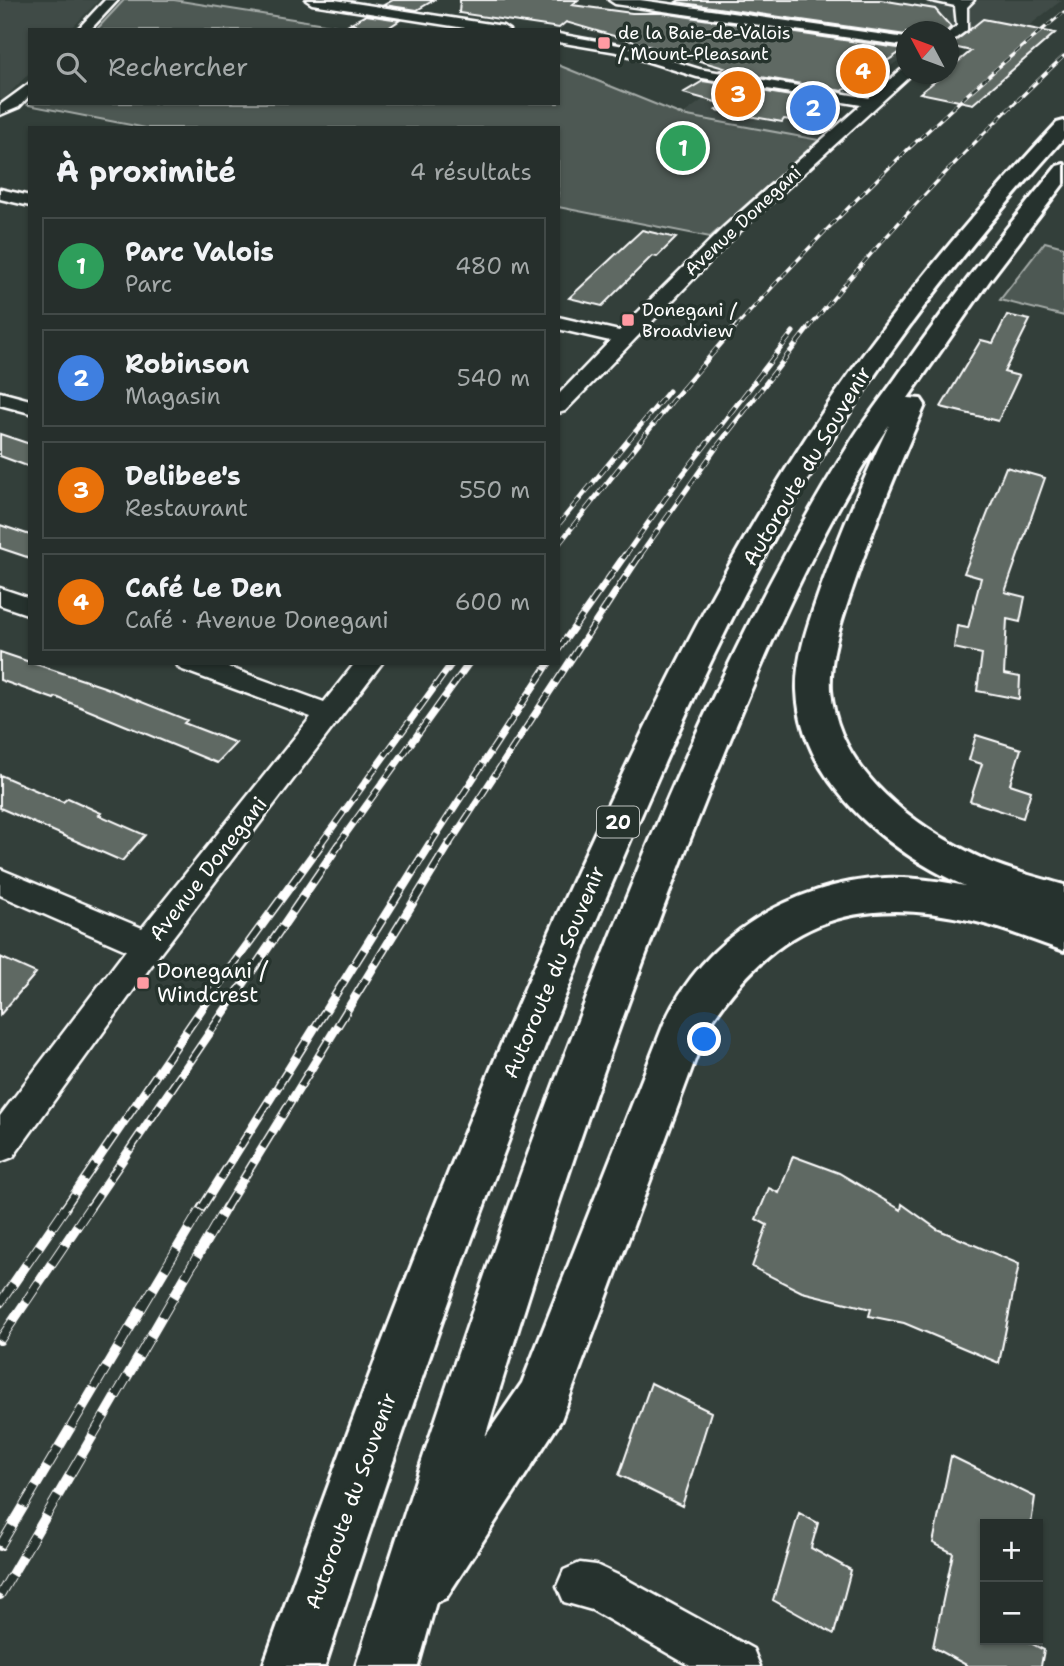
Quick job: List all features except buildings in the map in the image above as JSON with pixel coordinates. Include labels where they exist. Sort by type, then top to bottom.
[{"type":"highway","name":"Autoroute du Souvenir","points":[[294,1666],[423,1302],[510,1072],[672,706],[764,533],[853,388],[925,287],[1064,127]]},
{"type":"highway","name":"Autoroute du Souvenir","points":[[395,1639],[446,1471],[549,1160],[603,1011],[677,824],[755,646],[856,455],[960,302],[1064,170]]},
{"type":"highway","points":[[960,302],[860,523],[822,636],[814,688],[815,705],[823,734],[837,761],[861,792],[890,821],[968,870],[997,882],[1064,901]]},
{"type":"highway","points":[[395,1639],[542,1401],[687,1021],[701,996],[736,953],[758,935],[807,910],[859,897],[886,894],[971,903],[1064,934]]},
{"type":"street","points":[[85,28],[112,0]]},
{"type":"street","points":[[312,0],[490,28]]},
{"type":"street","points":[[934,0],[965,2],[963,27],[959,30]]},
{"type":"street","points":[[615,2],[896,41]]},
{"type":"street","points":[[583,42],[596,28]]},
{"type":"street","points":[[560,38],[630,52],[709,76],[872,103]]},
{"type":"street","name":"Avenue Donegani","points":[[560,405],[731,230],[896,82]]},
{"type":"street","points":[[0,111],[14,104],[28,89]]},
{"type":"street","points":[[0,194],[28,201]]},
{"type":"street","points":[[560,323],[623,338]]},
{"type":"street","points":[[0,398],[28,406]]},
{"type":"street","points":[[0,596],[28,606]]},
{"type":"street","points":[[195,665],[330,714]]},
{"type":"street","name":"Avenue Donegani","points":[[0,1145],[148,945],[367,665]]},
{"type":"street","points":[[0,881],[148,945]]},
{"type":"street","points":[[580,1586],[596,1588],[608,1594],[736,1666]]},
{"type":"shaded area","points":[[0,0],[99,0],[72,28],[28,28],[28,74],[3,100],[0,99]]},
{"type":"shaded area","points":[[124,0],[174,0],[349,28],[98,28]]},
{"type":"shaded area","points":[[932,0],[1062,0],[990,56],[959,49],[959,21],[905,21]]},
{"type":"shaded area","points":[[896,28],[896,62],[855,92],[847,94],[841,102],[848,105],[821,133],[819,140],[682,115],[732,78],[789,88],[808,67],[834,72]]},
{"type":"shaded area","points":[[560,66],[682,115],[819,140],[710,237],[560,207],[560,126],[136,126],[28,105],[560,105]]},
{"type":"shaded area","points":[[1045,242],[1064,247],[1064,316],[1000,300]]},
{"type":"railway","points":[[735,328],[813,243],[893,163],[976,86],[1064,12]]},
{"type":"railway","points":[[809,328],[869,256],[932,187],[1064,56]]},
{"type":"railway","points":[[560,542],[672,401],[736,326]]},
{"type":"railway","points":[[639,557],[716,448],[810,326]]},
{"type":"railway","points":[[624,557],[677,482],[793,332]]},
{"type":"railway","points":[[560,523],[669,391]]},
{"type":"railway","points":[[560,647],[625,555]]},
{"type":"railway","points":[[448,846],[640,555]]},
{"type":"railway","points":[[319,846],[451,665]]},
{"type":"railway","points":[[337,846],[468,665]]},
{"type":"railway","points":[[429,846],[548,665]]},
{"type":"railway","points":[[64,1209],[216,988],[321,844]]},
{"type":"railway","points":[[89,1209],[339,844]]},
{"type":"railway","points":[[201,1209],[430,844]]},
{"type":"railway","points":[[225,1209],[449,844]]},
{"type":"railway","points":[[0,1303],[66,1207]]},
{"type":"railway","points":[[0,1340],[90,1207]]},
{"type":"railway","points":[[0,1546],[202,1207]]},
{"type":"railway","points":[[0,1595],[226,1207]]},
{"type":"place","name":"de la Baie-de-Valois / Mount-Pleasant","points":[[604,43]]},
{"type":"place","name":"Café Le Den","points":[[863,71]]},
{"type":"place","name":"Delibee's","points":[[738,94]]},
{"type":"place","name":"Robinson","points":[[813,108]]},
{"type":"place","name":"Parc Valois","points":[[683,148]]},
{"type":"place","name":"Donegani / Broadview","points":[[628,320]]},
{"type":"place","name":"Donegani / Windcrest","points":[[143,983]]}]
